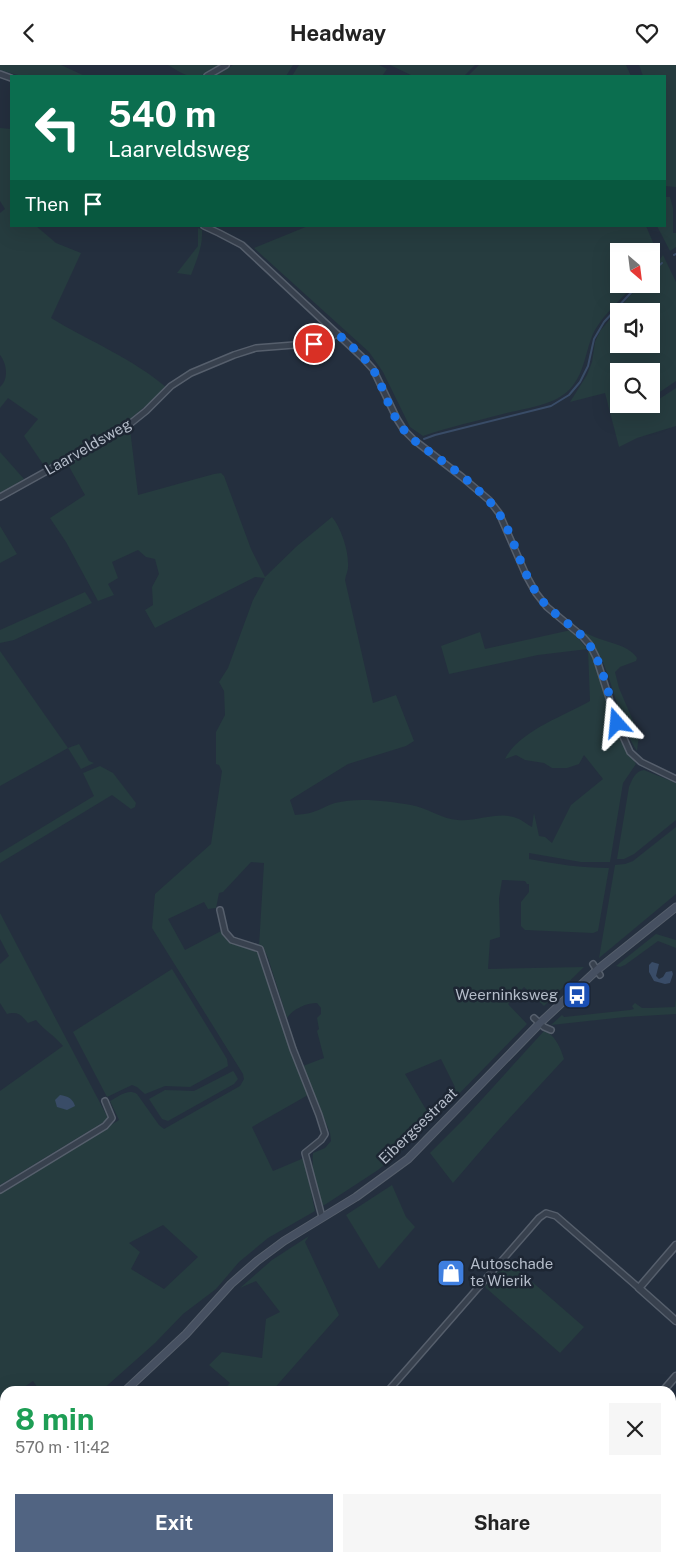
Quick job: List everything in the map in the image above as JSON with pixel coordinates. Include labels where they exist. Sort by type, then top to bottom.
[{"type":"main road","name":"Eibergsestraat","points":[[130,1386],[174,1346],[232,1284],[258,1261],[284,1241],[356,1197],[408,1159],[537,1020],[597,969],[676,907]]},
{"type":"street","points":[[209,75],[226,65]]},
{"type":"street","points":[[206,227],[242,245],[362,357],[373,369],[404,431],[488,500],[499,513],[526,575],[536,593],[547,607],[584,637],[590,645],[596,657],[617,723],[630,752],[641,762],[676,779]]},
{"type":"street","name":"Laarveldsweg","points":[[0,497],[126,427],[146,411],[171,386],[191,373],[256,349],[320,343],[337,333]]},
{"type":"street","points":[[220,910],[226,932],[232,939],[260,949],[293,1049],[319,1115],[324,1134],[321,1140],[305,1153],[322,1217]]},
{"type":"street","points":[[537,1020],[551,1031]]},
{"type":"street","points":[[0,1190],[105,1126],[112,1117],[105,1101]]},
{"type":"street","points":[[392,1386],[539,1218],[546,1213],[556,1215],[676,1321]]},
{"type":"street","points":[[639,1288],[676,1245]]},
{"type":"street","points":[[667,1386],[676,1376]]},
{"type":"green space","points":[[0,65],[61,65],[83,75],[18,75],[0,70]]},
{"type":"green space","points":[[168,65],[221,65],[202,75],[184,74]]},
{"type":"green space","points":[[233,65],[293,65],[287,75],[216,75]]},
{"type":"green space","points":[[299,65],[379,65],[387,69],[383,75],[293,75]]},
{"type":"green space","points":[[390,65],[475,65],[465,75],[411,75]]},
{"type":"green space","points":[[479,65],[626,65],[631,75],[469,75]]},
{"type":"green space","points":[[639,65],[676,65],[676,187],[666,186],[666,75],[643,75]]},
{"type":"green space","points":[[0,128],[10,129],[10,227],[37,227],[56,243],[81,253],[51,318],[125,359],[154,377],[167,388],[124,424],[45,467],[24,436],[38,419],[8,398],[0,408],[0,387],[5,380],[6,371],[0,355],[0,213],[5,209],[0,201]]},
{"type":"green space","points":[[666,197],[670,197],[673,208],[673,233],[676,233],[676,247],[670,251],[658,227],[666,227]]},
{"type":"green space","points":[[306,227],[646,227],[653,243],[610,243],[610,293],[627,293],[617,303],[610,303],[610,311],[595,330],[582,368],[570,389],[548,403],[423,436],[410,427],[383,372],[369,352],[254,248]]},
{"type":"green space","points":[[198,228],[202,230],[202,242],[191,275],[177,273],[198,246]]},
{"type":"green space","points":[[663,255],[676,282],[676,381],[660,392],[660,363],[610,363],[610,412],[605,393],[570,402],[587,375],[592,362],[595,342],[600,331],[610,319],[610,353],[660,353],[660,303],[624,303],[632,293],[660,293],[660,259]]},
{"type":"green space","points":[[676,388],[676,426],[637,438],[619,447],[610,413],[660,413],[660,398]]},
{"type":"green space","points":[[130,429],[138,495],[221,473],[224,476],[251,549],[265,577],[297,546],[332,517],[341,533],[347,551],[348,567],[345,580],[373,703],[396,695],[414,741],[406,746],[348,764],[290,800],[295,815],[311,813],[344,801],[363,800],[411,805],[446,818],[458,820],[497,816],[512,817],[532,827],[534,813],[539,836],[545,837],[552,843],[571,805],[603,779],[584,755],[579,764],[567,768],[552,768],[544,763],[525,760],[516,755],[505,759],[512,749],[531,732],[590,701],[588,650],[596,663],[630,753],[636,764],[623,783],[610,862],[581,862],[529,853],[529,859],[609,868],[598,931],[593,933],[525,930],[521,926],[521,902],[529,892],[529,884],[525,881],[502,880],[499,898],[500,937],[490,940],[488,969],[584,967],[544,1006],[524,987],[508,1004],[527,1024],[413,1141],[378,1170],[323,1206],[315,1180],[313,1153],[325,1148],[331,1141],[330,1133],[303,1066],[324,1058],[317,1031],[319,1029],[317,1018],[321,1014],[321,1008],[317,1003],[309,1004],[296,1009],[287,1018],[268,958],[263,947],[259,946],[264,863],[251,862],[223,892],[219,893],[216,908],[208,909],[204,902],[168,919],[185,950],[223,930],[224,933],[260,954],[291,1051],[308,1095],[252,1127],[273,1171],[304,1158],[315,1211],[268,1238],[239,1262],[216,1289],[183,1314],[155,1343],[107,1386],[36,1386],[33,1381],[26,1386],[0,1386],[0,1192],[119,1120],[110,1101],[123,1094],[134,1092],[137,1094],[159,1125],[164,1129],[240,1086],[244,1079],[243,1074],[152,928],[155,894],[211,844],[222,771],[219,765],[216,764],[216,732],[225,715],[224,691],[219,682],[228,668],[253,600],[265,578],[255,577],[155,628],[145,610],[153,605],[152,587],[159,574],[155,559],[146,557],[138,550],[112,562],[118,578],[108,584],[114,595],[98,601],[66,542],[50,518],[85,495],[67,463]],"holes":[[[441,1059],[455,1087],[428,1113],[405,1074]],[[163,1225],[198,1257],[164,1289],[131,1269],[140,1252],[129,1243]]]},
{"type":"green space","points":[[0,452],[24,479],[0,493]]},
{"type":"green space","points":[[0,526],[17,554],[0,563]]},
{"type":"green space","points":[[85,592],[92,603],[14,640],[0,643],[0,630]]},
{"type":"green space","points":[[571,630],[587,649],[538,655],[449,674],[441,646],[480,632],[485,649]]},
{"type":"green space","points":[[584,632],[627,649],[637,658],[636,661],[620,667],[615,672],[619,688],[639,735],[637,751],[621,717],[601,658]]},
{"type":"green space","points":[[0,651],[68,748],[0,786]]},
{"type":"green space","points":[[79,744],[89,761],[94,763],[81,769],[68,748]]},
{"type":"green space","points":[[100,766],[113,773],[136,803],[135,807],[131,809],[112,795],[0,863],[0,853],[94,796],[83,773]]},
{"type":"green space","points":[[644,770],[676,783],[676,820],[634,854],[624,859],[617,859],[629,787],[636,774]]},
{"type":"green space","points":[[676,827],[676,894],[599,958],[615,865],[633,861]]},
{"type":"green space","points":[[0,913],[108,1118],[0,1185],[0,1091],[63,1046],[36,1020],[28,1023],[19,1014],[7,1014],[0,1003],[0,964],[9,956],[0,939]]},
{"type":"green space","points":[[656,934],[676,940],[676,948],[658,941],[625,965],[616,966]]},
{"type":"green space","points":[[172,969],[227,1059],[228,1066],[190,1087],[165,1086],[145,1094],[132,1085],[107,1097],[73,1032]]},
{"type":"green space","points":[[676,998],[676,1014],[551,1025],[562,1015],[564,1017],[630,1010],[634,1009],[632,1006],[635,1003],[642,1008],[675,1007]]},
{"type":"green space","points":[[544,1031],[554,1039],[564,1059],[453,1183],[430,1153],[464,1119]]},
{"type":"green space","points":[[233,1071],[238,1079],[234,1084],[168,1121],[162,1119],[149,1099],[165,1090],[194,1091]]},
{"type":"green space","points":[[392,1185],[406,1217],[415,1227],[379,1269],[346,1215]]},
{"type":"green space","points":[[309,1236],[305,1242],[339,1315],[276,1386],[227,1386],[230,1383],[209,1365],[222,1352],[262,1358],[266,1319],[280,1312],[256,1281],[240,1288],[272,1260]]},
{"type":"green space","points":[[507,1261],[584,1327],[560,1353],[485,1287]]},
{"type":"water","points":[[652,962],[659,964],[656,976],[659,979],[666,972],[672,971],[670,983],[665,984],[654,981],[649,972],[649,965]]},
{"type":"water","points":[[60,1095],[70,1098],[75,1106],[67,1110],[57,1107],[55,1100]]},
{"type":"waterway","points":[[424,439],[551,406],[569,395],[580,382],[588,366],[594,339],[604,322],[631,293]]},
{"type":"place","name":"Weerninksweg","points":[[577,995]]},
{"type":"place","name":"Autoschade te Wierik","points":[[451,1273]]},
{"type":"route","points":[[314,344],[325,342],[337,333],[373,369],[404,431],[462,477],[488,500],[499,513],[526,575],[536,593],[547,607],[584,637],[590,645],[596,657],[617,723]]}]
